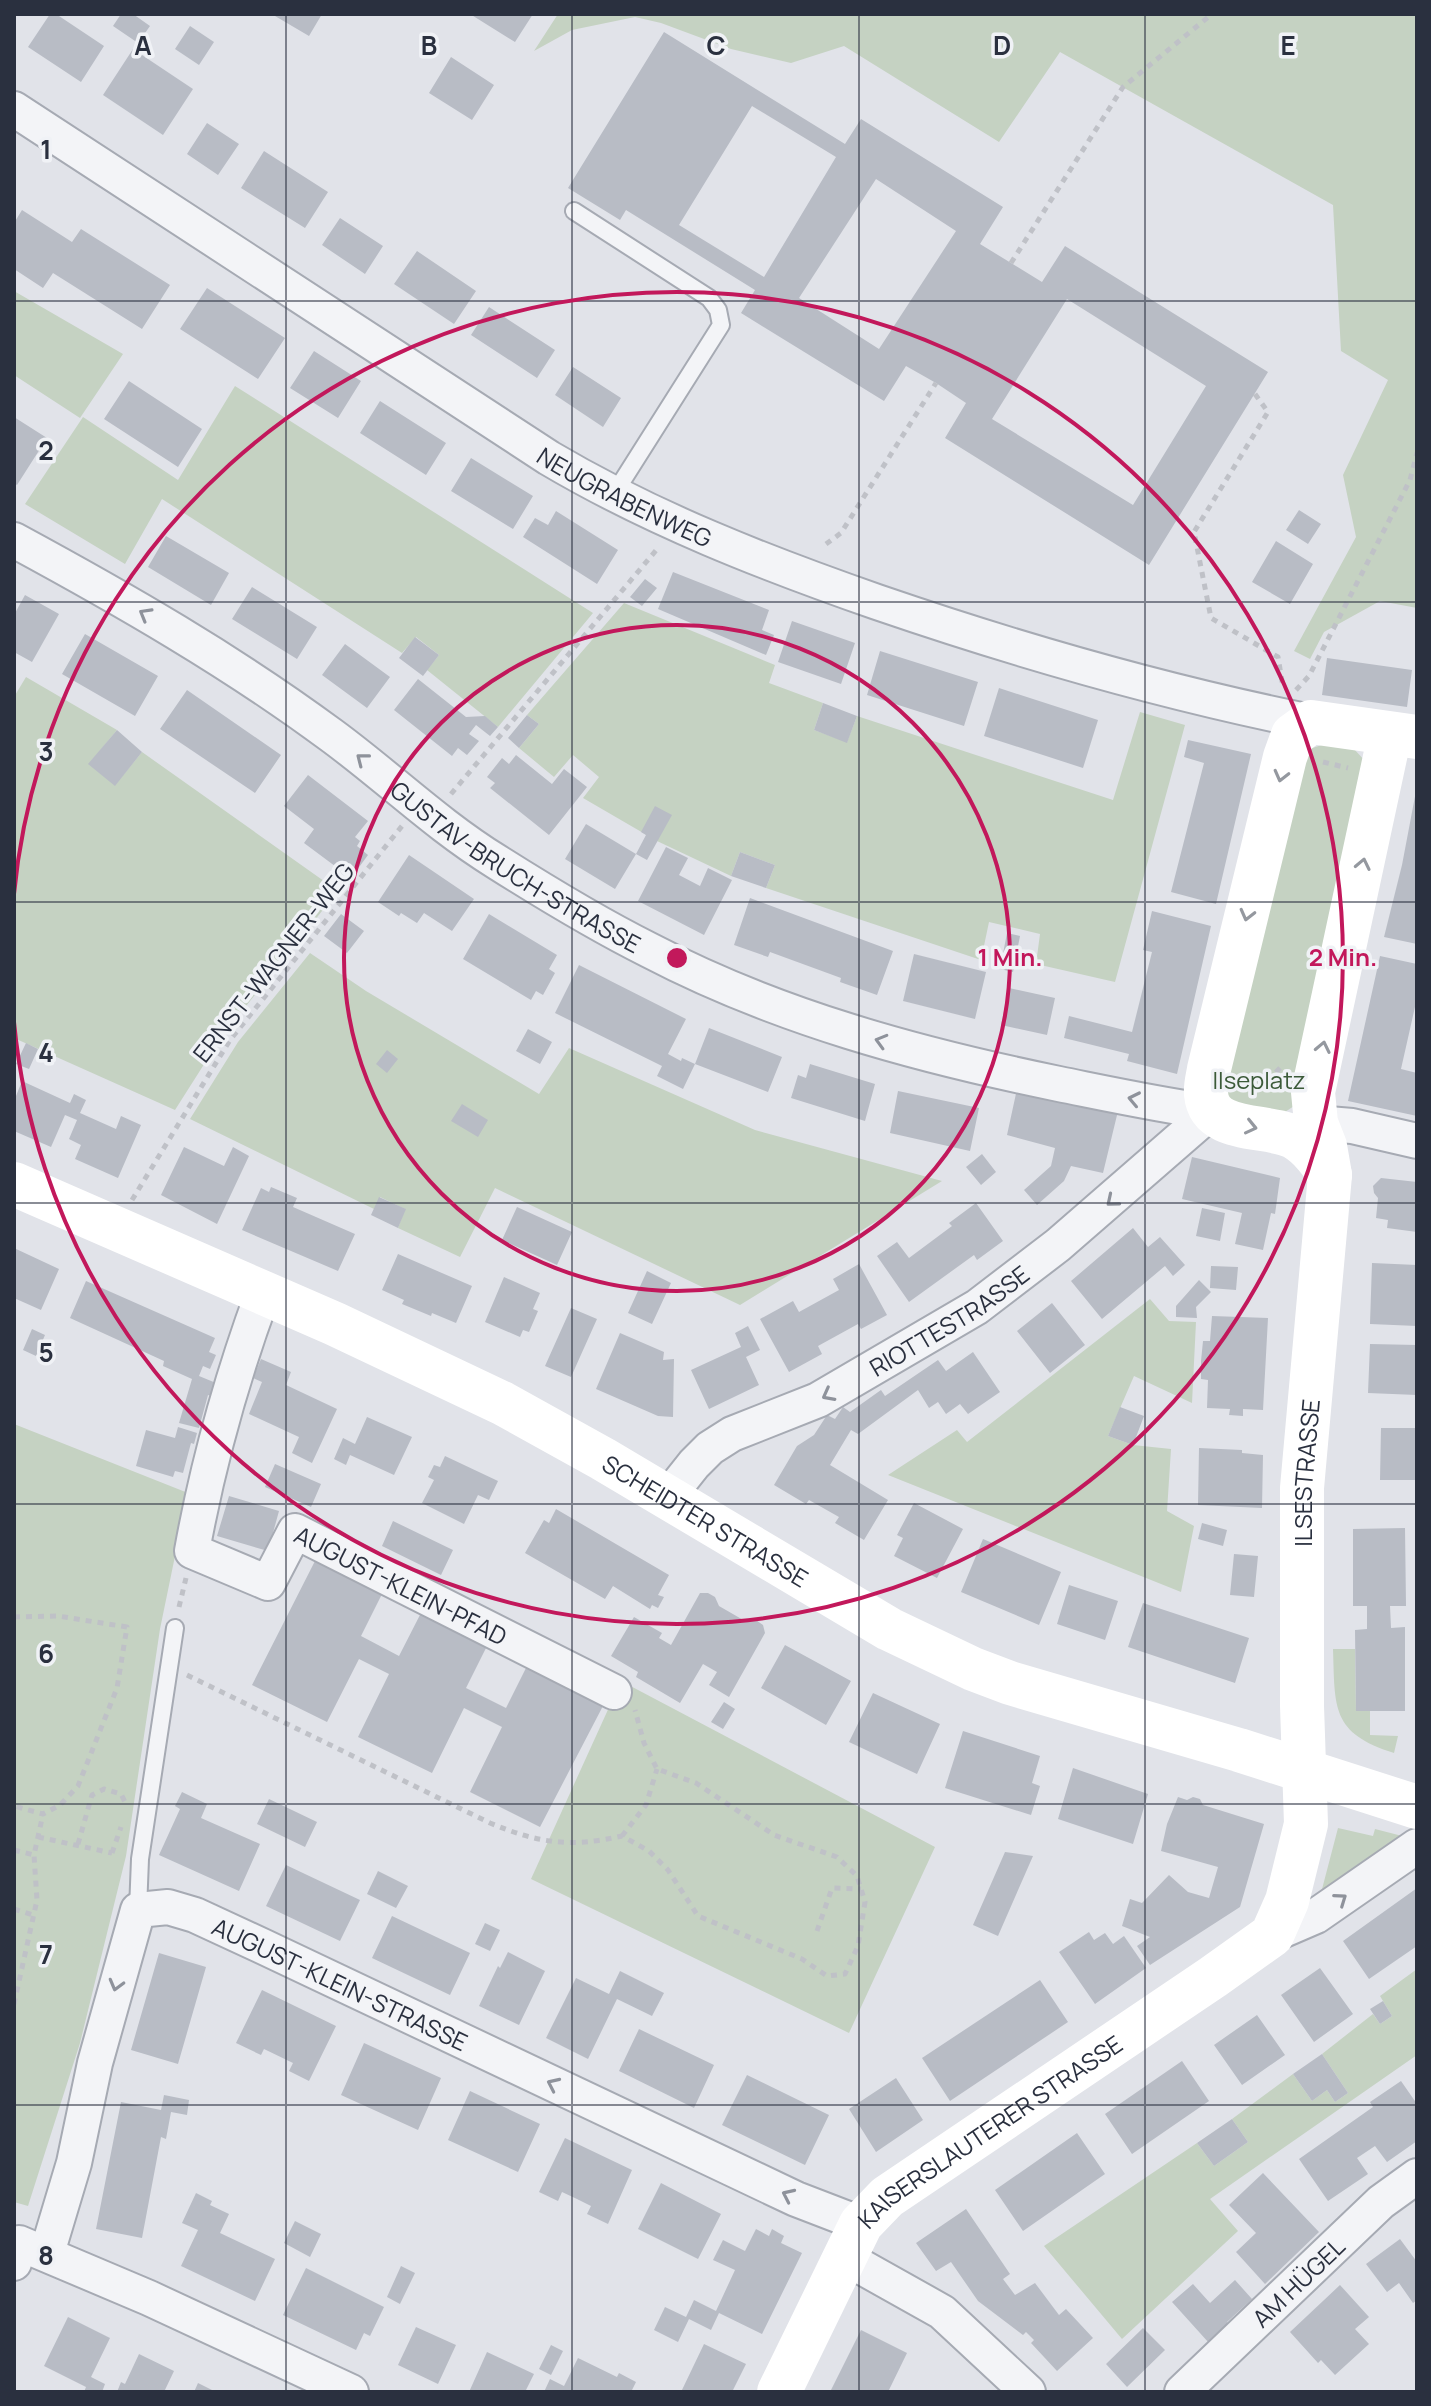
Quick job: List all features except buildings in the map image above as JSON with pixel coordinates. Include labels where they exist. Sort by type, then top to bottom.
[{"type":"main road","points":[[1303,717],[1393,755],[1304,1130],[1226,1121],[1211,1112],[1205,1093],[1209,1069],[1293,735],[1303,717]]},
{"type":"main road","name":"ILSESTRASSE","points":[[1304,1130],[1325,1146],[1330,1175],[1302,1488],[1304,1772]]},
{"type":"main road","name":"SCHEIDTER STRASSE","points":[[14,1184],[263,1293],[502,1403],[603,1459],[889,1629],[973,1669],[1417,1807]]},
{"type":"main road","points":[[1272,1935],[1287,1901],[1306,1824],[1304,1772]]},
{"type":"main road","name":"KAISERSLAUTERER STRASSE","points":[[779,2392],[852,2241],[887,2197],[1272,1935]]},
{"type":"street","name":"NEUGRABENWEG","points":[[14,109],[549,458],[677,524],[811,579],[991,641],[1131,682],[1303,717]]},
{"type":"street","name":"GUSTAV-BRUCH-STRASSE","points":[[14,540],[157,621],[262,687],[331,735],[426,812],[493,860],[650,951],[727,986],[814,1020],[885,1043],[1003,1072],[1211,1112]]},
{"type":"street","name":"RIOTTESTRASSE","points":[[667,1498],[710,1448],[732,1434],[818,1400],[977,1307],[1069,1237],[1211,1112]]},
{"type":"street","points":[[1304,1130],[1352,1126],[1417,1141]]},
{"type":"street","name":"AUGUST-KLEIN-PFAD","points":[[263,1293],[223,1415],[204,1486],[192,1551],[268,1583],[295,1531],[614,1692]]},
{"type":"street","name":"KAISERSLAUTERER STRASSE","points":[[1272,1935],[1316,1916],[1417,1846]]},
{"type":"street","name":"AUGUST-KLEIN-STRASSE","points":[[138,1910],[168,1907],[195,1915],[806,2203],[852,2241]]},
{"type":"street","points":[[138,1910],[95,2063],[74,2163],[27,2253],[149,2298],[351,2392]]},
{"type":"street","name":"AM HÜGEL","points":[[1182,2392],[1381,2202],[1417,2176]]},
{"type":"street","points":[[852,2241],[942,2312],[1028,2392]]},
{"type":"lane","points":[[574,211],[709,298],[718,310],[721,325],[614,494]]},
{"type":"lane","points":[[138,1910],[140,1859],[175,1628]]},
{"type":"path","points":[[1011,263],[1123,87],[1212,14]]},
{"type":"path","points":[[826,544],[841,533],[936,383]]},
{"type":"path","points":[[1255,394],[1268,412],[1194,532],[1211,618],[1278,657],[1303,717],[1393,755]]},
{"type":"path","points":[[1303,717],[1410,480],[1417,453]]},
{"type":"path","name":"ERNST-WAGNER-WEG","points":[[117,1229],[138,1188],[230,1040],[640,568]]},
{"type":"path","points":[[1234,1074],[1285,1086]]},
{"type":"path","points":[[179,1604],[186,1577]]},
{"type":"path","points":[[14,1617],[58,1616],[127,1627],[117,1688],[78,1786],[60,1805],[43,1814],[14,1806]]},
{"type":"path","points":[[168,1666],[528,1839],[586,1844],[622,1836],[646,1805],[657,1769],[644,1743],[639,1720]]},
{"type":"path","points":[[622,1836],[649,1851],[668,1870],[698,1916],[802,1959],[827,1976],[845,1974],[858,1946],[865,1902],[857,1876],[837,1857],[774,1835],[696,1783],[657,1769]]},
{"type":"path","points":[[78,1844],[92,1795],[104,1789],[121,1794],[127,1805],[112,1853]]},
{"type":"path","points":[[14,2004],[37,1900],[34,1855],[43,1814]]},
{"type":"path","points":[[38,1837],[94,1848]]},
{"type":"path","points":[[14,1850],[34,1855]]},
{"type":"path","points":[[817,1931],[832,1888],[861,1889]]},
{"type":"path","points":[[14,1909],[33,1915]]},
{"type":"green space","points":[[558,14],[1417,14],[1417,608],[1380,601],[1324,632],[1310,659],[1294,651],[1356,537],[1343,475],[1388,380],[1341,351],[1333,205],[1060,52],[999,142],[844,46],[791,63],[731,49],[661,23],[635,17],[572,30],[534,51]]},
{"type":"green space","points":[[14,291],[123,354],[80,418],[14,375]]},
{"type":"green space","points":[[235,386],[593,613],[498,727],[427,670],[439,655],[416,637],[402,653],[162,499],[125,564],[25,504],[83,417],[178,480]]},
{"type":"green space","points":[[624,603],[775,665],[769,683],[823,703],[814,730],[847,742],[857,716],[1113,800],[1140,712],[1185,725],[1115,982],[1036,964],[1040,934],[989,922],[981,960],[766,888],[775,865],[740,852],[731,876],[657,841],[583,798],[599,777],[573,755],[554,777],[519,748],[539,724],[527,715]]},
{"type":"green space","points":[[26,677],[117,730],[89,764],[115,785],[142,752],[338,891],[222,1036],[175,1110],[14,1038],[14,697]]},
{"type":"green space","name":"Ilseplatz","points":[[1328,743],[1353,748],[1368,764],[1294,1106],[1285,1112],[1229,1105],[1220,1080],[1303,751]]},
{"type":"green space","points":[[310,953],[366,991],[539,1094],[569,1048],[755,1130],[942,1181],[740,1305],[495,1188],[460,1257],[398,1228],[405,1209],[380,1197],[374,1209],[190,1119],[238,1042]]},
{"type":"green space","points":[[1150,1299],[1169,1321],[1196,1322],[1192,1403],[1134,1376],[1108,1436],[1133,1445],[1171,1449],[1167,1511],[1194,1526],[1181,1592],[888,1475],[957,1430],[967,1442]]},
{"type":"green space","points":[[14,1424],[188,1493],[160,1629],[126,1856],[80,2043],[28,2206],[14,2202]]},
{"type":"green space","points":[[1333,1649],[1355,1649],[1356,1710],[1370,1711],[1370,1735],[1398,1736],[1394,1753],[1358,1737],[1341,1716],[1335,1687]]},
{"type":"green space","points":[[621,1681],[935,1847],[849,2033],[531,1879]]},
{"type":"green space","points":[[1338,1828],[1373,1836],[1375,1829],[1406,1837],[1321,1893]]},
{"type":"green space","points":[[1417,1969],[1417,2055],[1210,2199],[1238,2231],[1122,2339],[1044,2246],[1197,2143],[1214,2166],[1248,2142],[1232,2119],[1293,2074],[1312,2101],[1327,2090],[1335,2102],[1348,2093],[1322,2054],[1373,2014],[1380,2024],[1392,2016],[1380,1996]]}]
